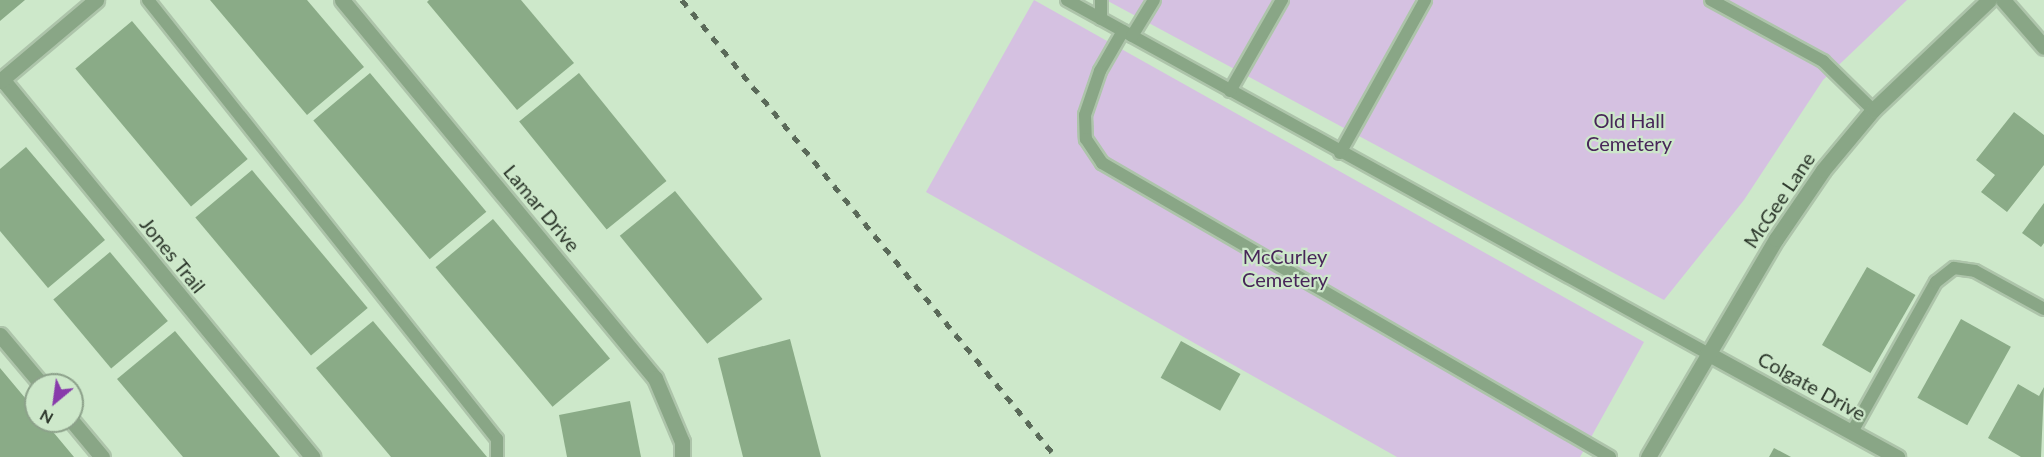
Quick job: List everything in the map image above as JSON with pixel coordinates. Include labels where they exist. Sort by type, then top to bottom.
[{"type":"street","points":[[1,80],[96,0]]},
{"type":"street","name":"Lamar Drive","points":[[342,0],[656,378],[682,442],[682,457]]},
{"type":"street","name":"McGee Lane","points":[[1648,457],[1776,239],[1823,170],[1873,110],[1989,0]]},
{"type":"street","points":[[2003,0],[2044,47]]},
{"type":"street","name":"Jones Trail","points":[[1,80],[312,457]]},
{"type":"street","points":[[0,335],[32,373]]},
{"type":"street","name":"Colgate Drive","points":[[1707,353],[1897,457]]},
{"type":"street","points":[[82,433],[102,457]]},
{"type":"lane","points":[[148,0],[497,439],[497,457]]},
{"type":"lane","points":[[1067,0],[1340,153],[1707,353]]},
{"type":"lane","points":[[1101,0],[1101,19]]},
{"type":"lane","points":[[1154,0],[1100,71],[1085,115],[1086,139],[1102,163],[1610,457]]},
{"type":"lane","points":[[1230,91],[1282,0]]},
{"type":"lane","points":[[1340,153],[1425,0]]},
{"type":"lane","points":[[1711,0],[1823,61],[1873,110]]},
{"type":"lane","points":[[1852,432],[1936,282],[1954,268],[1975,271],[2044,309]]},
{"type":"green space","name":"McCurley Cemetery","points":[[1034,0],[1644,342],[1580,457],[1397,457],[926,192]]},
{"type":"green space","name":"Old Hall Cemetery","points":[[1106,0],[1907,0],[1823,80],[1744,200],[1664,300]]},
{"type":"building","points":[[0,0],[25,0],[0,21]]},
{"type":"building","points":[[210,0],[307,0],[364,67],[307,115]]},
{"type":"building","points":[[429,0],[521,0],[574,63],[517,110],[427,2]]},
{"type":"building","points":[[132,21],[248,159],[191,206],[75,69]]},
{"type":"building","points":[[370,73],[486,212],[430,259],[313,121]]},
{"type":"building","points":[[579,73],[666,181],[607,229],[519,121]]},
{"type":"building","points":[[2014,112],[2044,135],[2044,165],[2007,212],[1981,192],[1995,175],[1976,160]]},
{"type":"building","points":[[26,147],[105,240],[48,288],[0,231],[0,169]]},
{"type":"building","points":[[252,170],[368,308],[311,355],[195,218]]},
{"type":"building","points":[[675,191],[762,299],[707,344],[620,236]]},
{"type":"building","points":[[2044,203],[2044,243],[2041,247],[2022,233]]},
{"type":"building","points":[[493,219],[610,358],[553,407],[436,267]]},
{"type":"building","points":[[110,252],[168,321],[111,369],[53,300]]},
{"type":"building","points":[[1867,267],[1915,295],[1870,373],[1822,345]]},
{"type":"building","points":[[1961,319],[2011,347],[1967,425],[1917,398]]},
{"type":"building","points":[[373,321],[487,457],[391,457],[316,368]]},
{"type":"building","points":[[175,331],[280,457],[183,457],[117,379]]},
{"type":"building","points":[[790,339],[821,457],[743,457],[718,358]]},
{"type":"building","points":[[1181,341],[1240,374],[1220,411],[1161,378]]},
{"type":"building","points":[[0,368],[24,397],[24,433],[54,433],[74,457],[0,457]]},
{"type":"building","points":[[2018,384],[2039,396],[2044,387],[2041,457],[2021,457],[1988,438]]},
{"type":"building","points":[[630,401],[641,457],[567,457],[559,415]]},
{"type":"building","points":[[1774,448],[1791,457],[1769,457]]},
{"type":"railway","points":[[682,0],[1056,457]]}]
